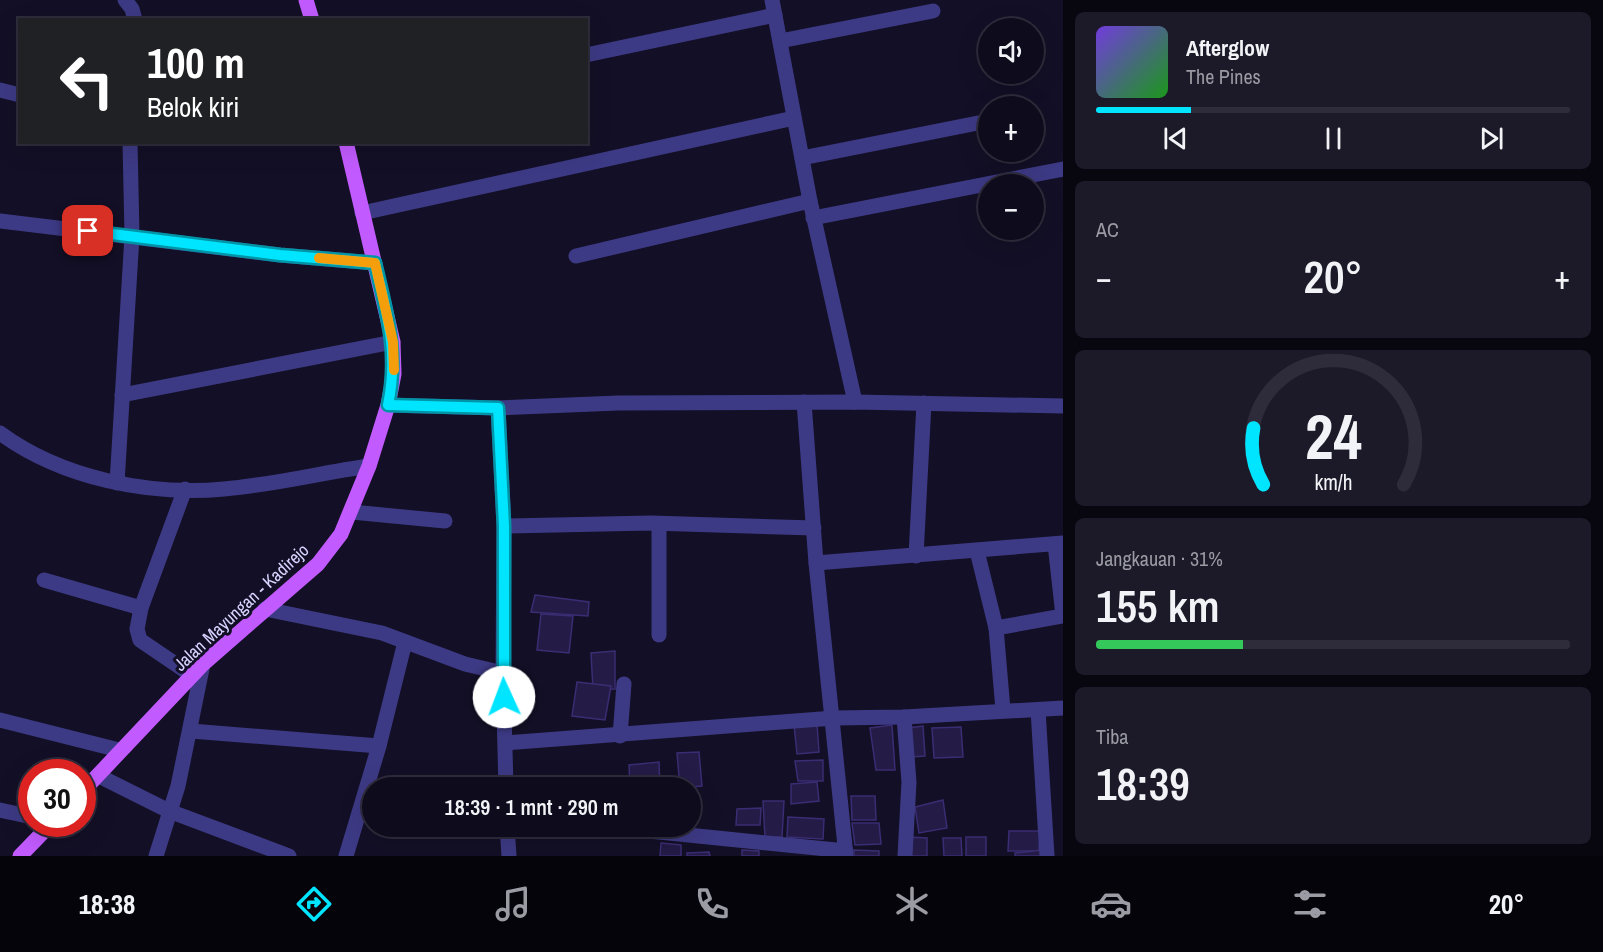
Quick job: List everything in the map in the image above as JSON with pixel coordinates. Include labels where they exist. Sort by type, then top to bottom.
[{"type":"main road","points":[[306,0],[311,18]]},
{"type":"main road","name":"Jalan Mayungan - Kadirejo","points":[[96,779],[119,750],[203,664],[318,564],[342,534],[352,512],[388,405],[394,374],[393,342],[346,144]]},
{"type":"main road","points":[[20,856],[38,837]]},
{"type":"street","points":[[125,0],[134,18]]},
{"type":"street","points":[[588,54],[773,7],[813,218],[855,402]]},
{"type":"street","points":[[780,41],[933,11]]},
{"type":"street","points":[[0,90],[18,94]]},
{"type":"street","points":[[362,213],[794,117]]},
{"type":"street","points":[[802,158],[978,123]]},
{"type":"street","points":[[117,483],[132,236],[130,144]]},
{"type":"street","points":[[813,218],[1063,168]]},
{"type":"street","points":[[576,256],[810,201]]},
{"type":"street","points":[[0,221],[280,255],[375,263]]},
{"type":"street","points":[[123,395],[393,342]]},
{"type":"street","points":[[697,837],[846,854],[834,718],[816,563],[804,402]]},
{"type":"street","points":[[388,405],[498,408],[618,403],[855,402],[1063,406]]},
{"type":"street","points":[[916,556],[924,403]]},
{"type":"street","points":[[498,408],[504,526],[503,674],[506,777]]},
{"type":"street","points":[[0,433],[14,443],[53,463],[117,483],[221,490],[369,466]]},
{"type":"street","points":[[185,489],[141,608],[136,629],[140,640],[193,676]]},
{"type":"street","points":[[352,512],[445,521]]},
{"type":"street","points":[[504,526],[659,524],[814,528]]},
{"type":"street","points":[[659,524],[659,635]]},
{"type":"street","points":[[816,563],[1059,543],[1063,616],[996,628]]},
{"type":"street","points":[[977,551],[996,628],[1003,710]]},
{"type":"street","points":[[44,580],[141,608]]},
{"type":"street","points":[[265,609],[382,633],[465,664],[503,674]]},
{"type":"street","points":[[346,856],[379,746],[405,642]]},
{"type":"street","points":[[156,856],[191,731],[203,664]]},
{"type":"street","points":[[620,736],[624,684]]},
{"type":"street","points":[[506,743],[834,718],[904,717],[1063,708]]},
{"type":"street","points":[[1038,710],[1047,856]]},
{"type":"street","points":[[904,717],[909,782],[905,856]]},
{"type":"street","points":[[0,720],[119,750]]},
{"type":"street","points":[[191,731],[379,746]]},
{"type":"street","points":[[99,776],[169,811],[289,856]]},
{"type":"street","points":[[0,810],[18,814]]},
{"type":"street","points":[[508,837],[509,856]]},
{"type":"building","points":[[535,595],[589,602],[588,616],[531,612]]},
{"type":"building","points":[[541,614],[573,616],[569,653],[537,650]]},
{"type":"building","points":[[615,651],[615,689],[593,690],[591,653]]},
{"type":"building","points":[[577,682],[611,686],[605,720],[572,716]]},
{"type":"building","points":[[817,724],[819,752],[797,754],[794,725]]},
{"type":"building","points":[[892,725],[895,770],[876,770],[870,728]]},
{"type":"building","points":[[923,726],[925,756],[910,757],[908,728]]},
{"type":"building","points":[[961,727],[963,757],[934,758],[932,728]]},
{"type":"building","points":[[699,752],[702,786],[701,777],[679,777],[677,753]]},
{"type":"building","points":[[823,760],[823,781],[798,781],[795,761]]},
{"type":"building","points":[[659,762],[660,777],[630,777],[629,765]]},
{"type":"building","points":[[817,782],[819,801],[791,804],[791,784]]},
{"type":"building","points":[[851,796],[875,796],[876,820],[852,820]]},
{"type":"building","points":[[943,800],[947,828],[919,833],[915,807]]},
{"type":"building","points":[[763,801],[784,801],[782,837],[765,837]]},
{"type":"building","points":[[761,808],[760,825],[736,825],[737,809]]},
{"type":"building","points":[[788,817],[824,819],[823,839],[787,837]]},
{"type":"building","points":[[852,823],[879,823],[881,844],[855,845]]},
{"type":"building","points":[[1009,831],[1040,831],[1039,851],[1008,851]]},
{"type":"building","points":[[909,837],[927,838],[927,856],[909,856]]},
{"type":"building","points":[[966,837],[986,837],[986,856],[966,856]]},
{"type":"building","points":[[943,838],[961,838],[962,856],[944,856]]},
{"type":"building","points":[[661,843],[681,845],[681,856],[660,856]]},
{"type":"building","points":[[742,850],[759,851],[759,856],[742,856]]},
{"type":"building","points":[[854,850],[879,851],[879,856],[854,856]]},
{"type":"building","points":[[1042,850],[1043,856],[1015,856],[1015,853]]},
{"type":"building","points":[[709,852],[710,856],[687,856],[687,853]]},
{"type":"slow traffic","points":[[319,258],[375,263],[393,342],[394,370]]},
{"type":"route","points":[[88,231],[280,255],[375,263],[393,342],[394,374],[388,405],[498,408],[504,526],[504,697]]}]
